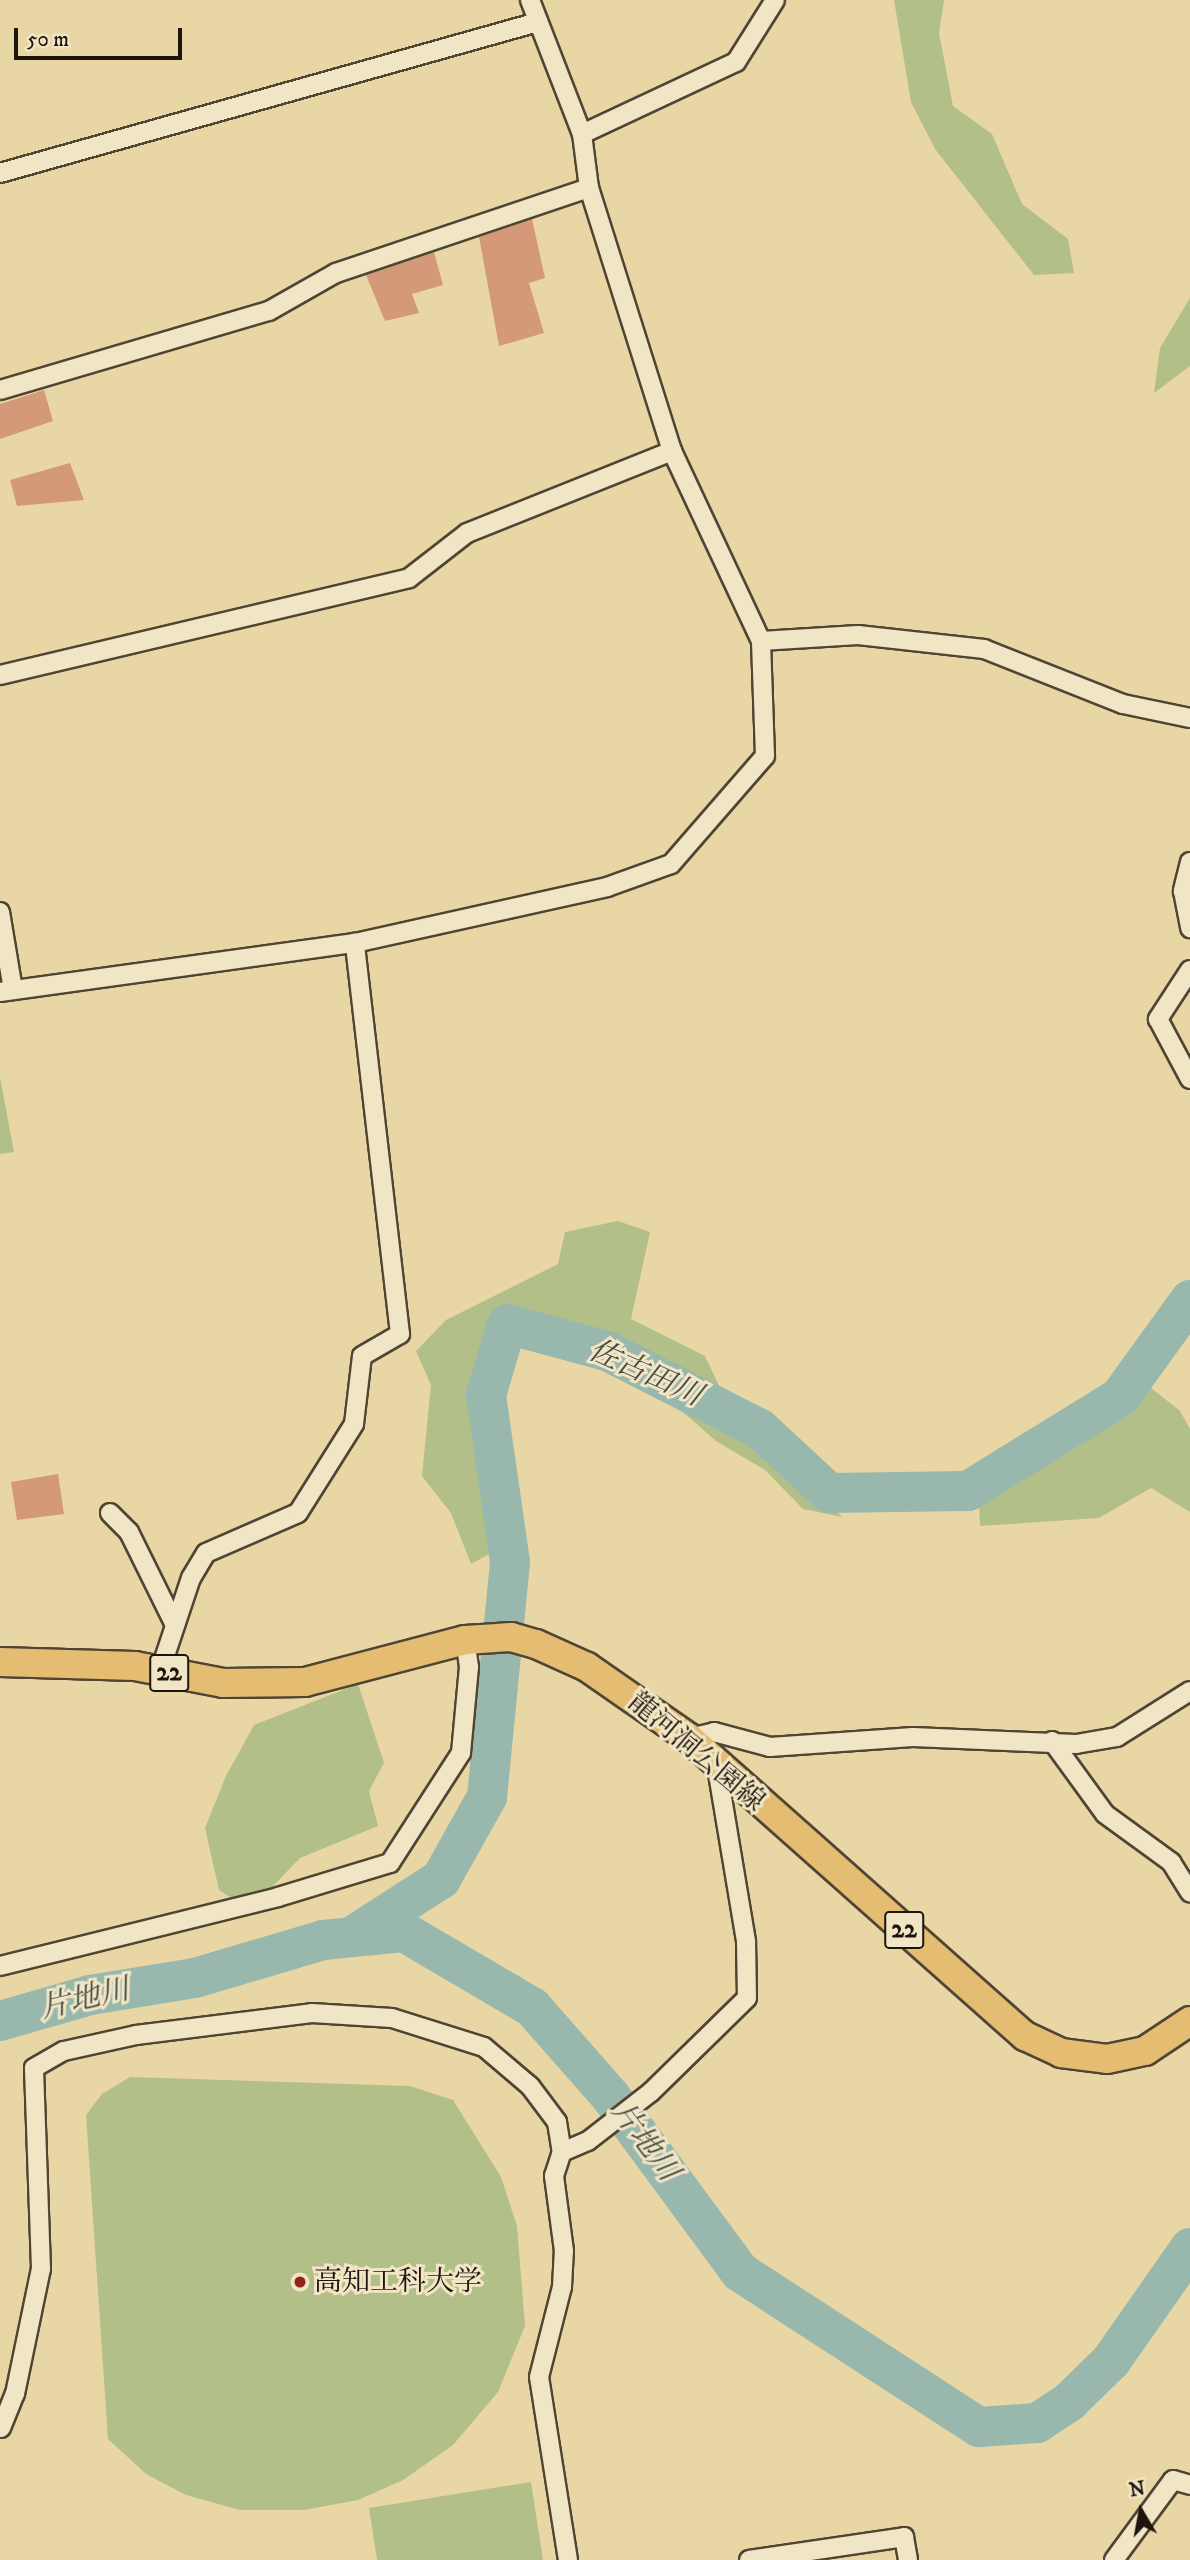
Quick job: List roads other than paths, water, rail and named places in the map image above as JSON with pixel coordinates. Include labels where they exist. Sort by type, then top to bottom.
[{"type":"main road","name":"龍河洞公園線","points":[[0,1662],[160,1671],[223,1683],[305,1682],[474,1639],[537,1643],[587,1667],[689,1738],[717,1767],[1025,2036],[1061,2053],[1107,2059],[1145,2051],[1190,2021]]},
{"type":"street","points":[[0,912],[7,991],[355,943],[607,887],[671,864],[765,756],[761,641],[671,450],[589,188],[582,134],[530,0]]},
{"type":"street","points":[[582,134],[736,62],[775,0]]},
{"type":"street","points":[[0,173],[538,22]]},
{"type":"street","points":[[0,390],[269,311],[336,274],[589,188]]},
{"type":"street","points":[[0,675],[409,578],[467,533],[671,450]]},
{"type":"street","points":[[761,641],[858,635],[984,649],[1123,704],[1190,718]]},
{"type":"street","points":[[1190,862],[1182,891],[1190,928]]},
{"type":"street","points":[[160,1671],[174,1623],[206,1553],[298,1513],[354,1423],[362,1356],[400,1334],[355,943]]},
{"type":"street","points":[[1190,970],[1158,1019],[1190,1079]]},
{"type":"street","points":[[110,1513],[129,1532],[174,1623]]},
{"type":"street","points":[[0,1966],[278,1897],[390,1863],[461,1753],[474,1639]]},
{"type":"street","points":[[689,1738],[714,1732],[770,1747],[913,1737],[1076,1744],[1117,1737],[1190,1690]]},
{"type":"street","points":[[1052,1741],[1105,1814],[1171,1861],[1190,1892]]},
{"type":"street","points":[[562,2151],[588,2141],[651,2092],[747,1998],[751,1985],[717,1767]]},
{"type":"street","points":[[0,2430],[15,2394],[41,2269],[34,2068],[64,2051],[136,2035],[312,2013],[392,2018],[484,2047],[530,2086],[557,2122],[562,2151],[554,2184],[564,2251],[562,2287],[539,2377],[568,2560]]},
{"type":"street","points":[[1114,2560],[1173,2480],[1190,2485]]},
{"type":"street","points":[[750,2560],[904,2537],[908,2560]]},
{"type":"waterway","name":"佐古田川","points":[[351,1937],[441,1879],[487,1797],[510,1562],[486,1395],[507,1324],[607,1351],[760,1429],[829,1493],[968,1491],[1120,1397],[1190,1300]]},
{"type":"waterway","name":"片地川","points":[[0,2021],[90,1995],[195,1978],[323,1940],[404,1932],[532,2007],[611,2097],[740,2272],[979,2427],[1037,2423],[1069,2402],[1111,2361],[1190,2248]]},
{"type":"place","name":"高知工科大学","points":[[300,2282]]}]
